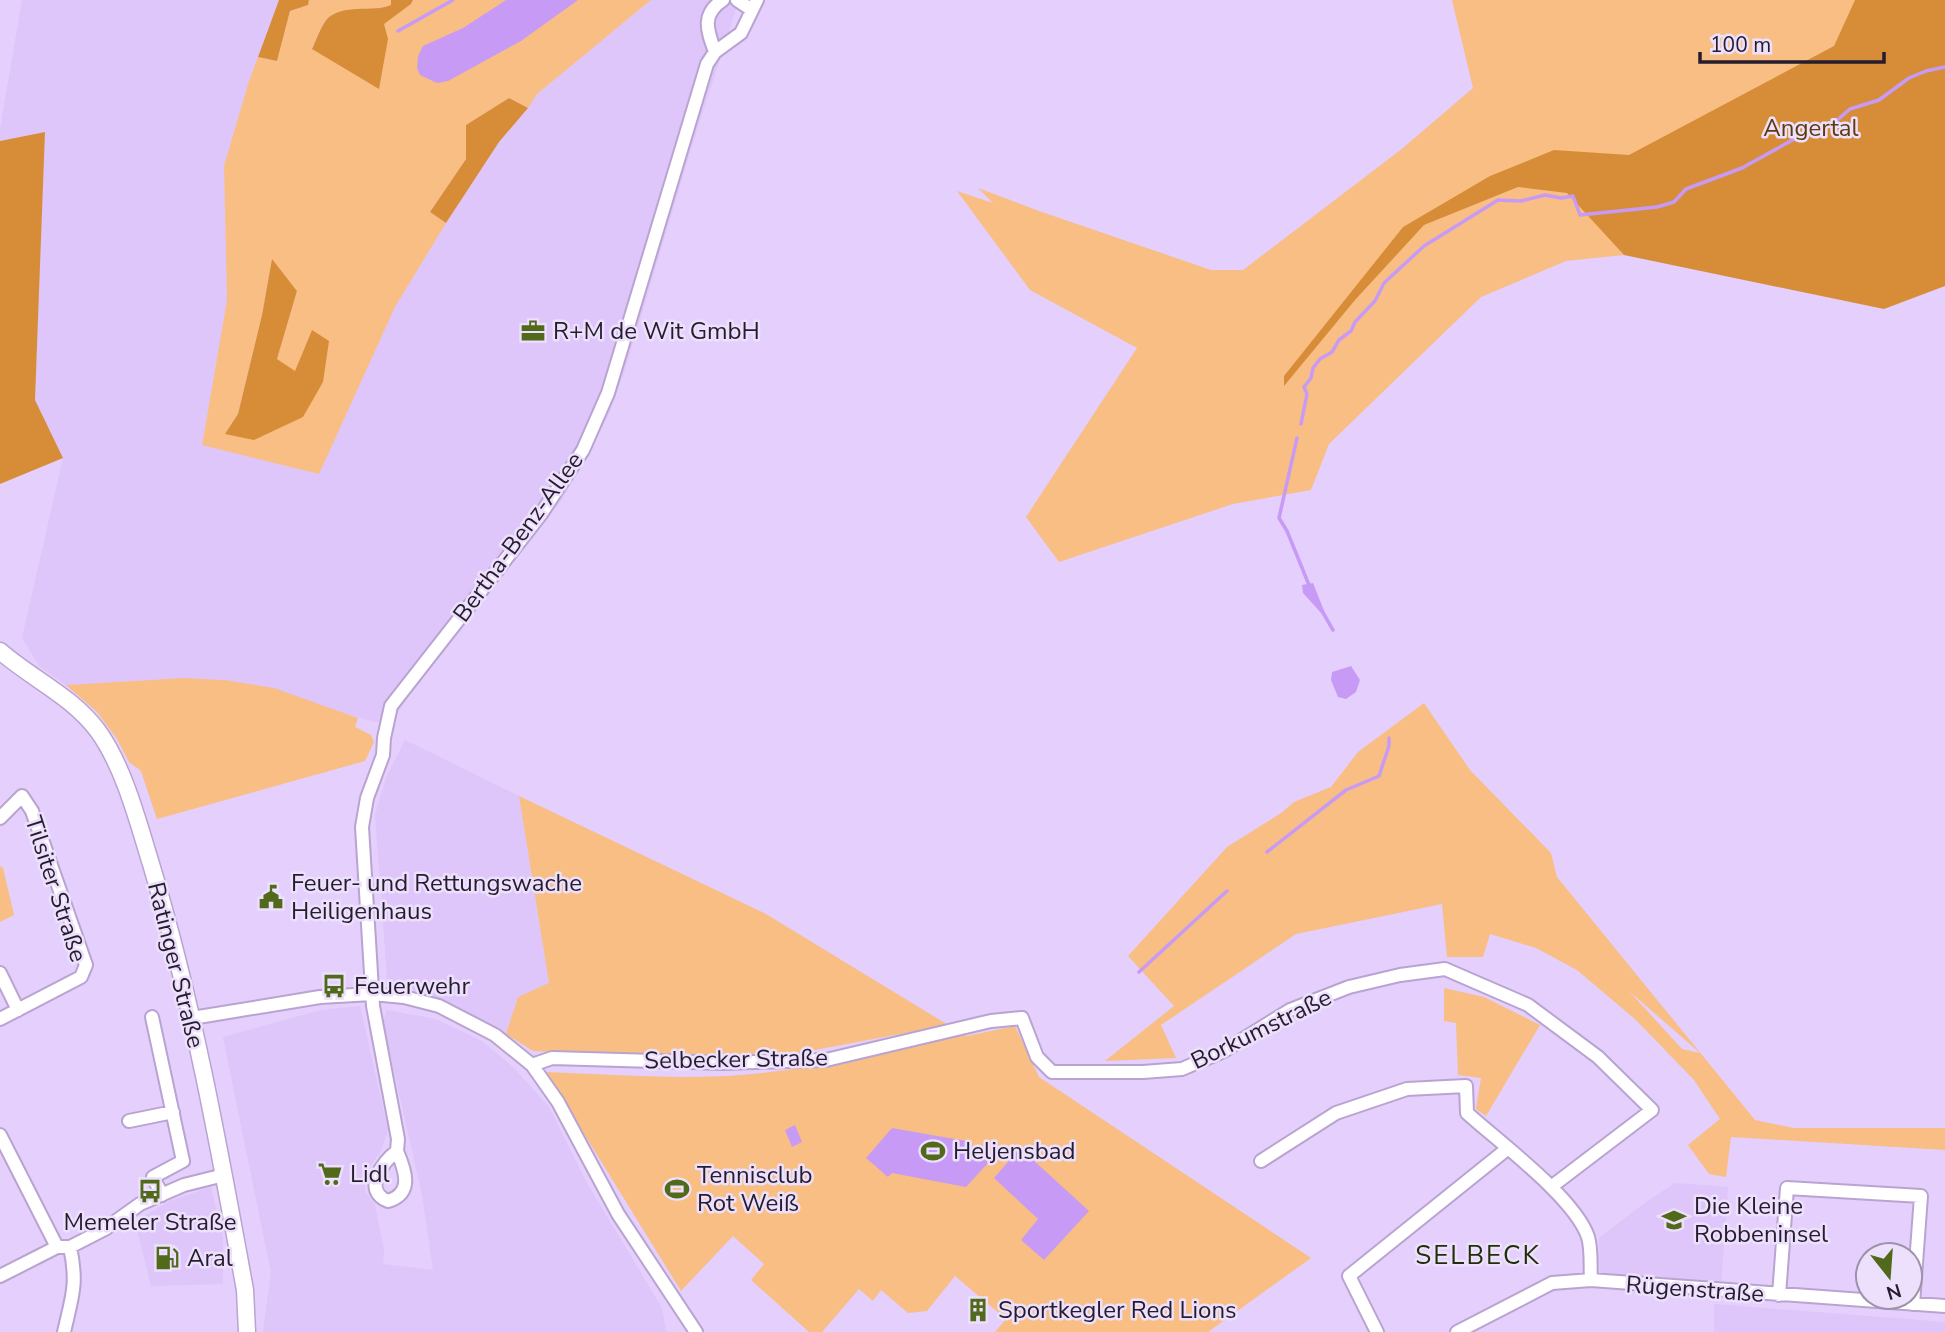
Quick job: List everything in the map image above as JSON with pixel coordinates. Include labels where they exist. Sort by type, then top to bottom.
[{"type":"main road","name":"Ratinger Straße","points":[[0,651],[73,704],[98,731],[118,766],[145,845],[192,1018],[245,1290],[247,1332]]},
{"type":"street","points":[[715,52],[706,24],[715,5],[723,0]]},
{"type":"street","points":[[737,0],[754,5]]},
{"type":"street","name":"Bertha-Benz-Allee","points":[[397,1151],[398,1139],[372,994],[362,827],[367,798],[383,755],[388,718],[395,699],[541,514],[583,450],[608,393],[707,64],[715,52],[741,33],[754,5]]},
{"type":"street","name":"Tilsiter Straße","points":[[0,818],[22,796],[40,827],[86,965],[81,977],[0,1019]]},
{"type":"street","name":"Borkumstraße","points":[[1022,1018],[1037,1056],[1052,1072],[1182,1069],[1224,1051],[1290,1010],[1349,986],[1445,969],[1528,1005],[1598,1057],[1651,1110],[1551,1187]]},
{"type":"street","points":[[0,973],[18,1010]]},
{"type":"street","points":[[192,1018],[320,997],[372,994],[404,997],[439,1006],[495,1035],[532,1065],[558,1102],[618,1214],[695,1332]]},
{"type":"street","points":[[152,1017],[183,1161],[153,1177],[162,1195]]},
{"type":"street","name":"Selbecker Straße","points":[[532,1065],[552,1058],[723,1063],[826,1060],[969,1026],[1022,1018]]},
{"type":"street","points":[[1261,1161],[1336,1113],[1407,1088],[1466,1086],[1467,1113],[1551,1187],[1579,1218],[1588,1237],[1591,1280]]},
{"type":"street","points":[[129,1121],[173,1111]]},
{"type":"street","points":[[0,1135],[64,1247],[76,1275],[64,1332]]},
{"type":"street","points":[[1377,1332],[1349,1276],[1507,1149]]},
{"type":"street","points":[[0,1276],[105,1229],[133,1208],[184,1185],[224,1175]]},
{"type":"street","points":[[1779,1295],[1787,1188],[1921,1196],[1918,1241]]},
{"type":"street","name":"Rügenstraße","points":[[1457,1332],[1552,1283],[1591,1280],[1854,1300]]},
{"type":"street","name":"Rügenstraße","points":[[1924,1305],[1945,1306]]},
{"type":"shaded area","points":[[22,0],[279,0],[248,84],[224,166],[227,300],[202,444],[319,474],[395,307],[470,183],[537,94],[651,0],[739,0],[609,414],[561,501],[394,718],[375,722],[224,680],[184,678],[66,685],[40,667],[22,638],[63,458],[35,400],[45,132],[0,141]]},
{"type":"shaded area","points":[[309,0],[391,0],[391,5],[383,7],[334,14],[325,22],[312,48],[383,24],[413,0],[651,0],[537,94],[528,108],[509,98],[466,125],[466,159],[430,212],[446,223],[395,307],[319,474],[202,445],[227,300],[224,166],[258,57],[277,61],[290,11],[308,5]],"holes":[[[272,260],[297,291],[277,359],[295,372],[312,330],[303,417],[226,434],[238,414]]]},
{"type":"shaded area","points":[[506,0],[578,0],[521,41],[448,81],[437,83],[420,75],[417,68],[418,56],[423,46],[463,28]]},
{"type":"shaded area","name":"Angertal","points":[[1452,0],[1945,0],[1616,246],[1624,255],[1566,261],[1481,297],[1329,444],[1311,490],[1233,504],[1059,562],[1026,517],[1137,348],[1030,290],[957,191],[993,203],[978,188],[1211,270],[1243,270],[1403,148],[1473,88]]},
{"type":"shaded area","points":[[1313,583],[1325,613],[1322,614],[1303,593],[1302,585]]},
{"type":"shaded area","points":[[1351,666],[1360,680],[1356,692],[1346,699],[1338,697],[1331,680],[1332,672]]},
{"type":"shaded area","points":[[184,678],[224,680],[274,688],[358,718],[355,727],[371,735],[374,742],[365,761],[157,819],[141,771],[129,762],[117,739],[97,712],[66,685]]},
{"type":"shaded area","points":[[1424,703],[1470,770],[1551,853],[1557,877],[1755,1120],[1794,1128],[1945,1128],[1945,1150],[1731,1137],[1726,1177],[1709,1174],[1688,1145],[1720,1119],[1694,1080],[1636,1020],[1577,970],[1536,948],[1490,934],[1483,957],[1447,957],[1442,904],[1296,934],[1161,1025],[1176,1058],[1105,1061],[1174,1006],[1128,956],[1227,847],[1294,802],[1331,787],[1358,752]],"holes":[[[1629,991],[1699,1052],[1682,1049]]]},
{"type":"shaded area","points":[[405,740],[519,796],[549,984],[518,997],[506,1034],[387,978],[375,815],[387,775]]},
{"type":"shaded area","points":[[519,796],[766,914],[948,1025],[799,1053],[668,1056],[533,1051],[506,1034],[518,997],[549,983]]},
{"type":"shaded area","points":[[0,866],[3,868],[14,915],[0,922]]},
{"type":"shaded area","points":[[1444,988],[1484,997],[1540,1025],[1486,1116],[1476,1109],[1481,1078],[1458,1075],[1456,1023],[1444,1021]]},
{"type":"shaded area","points":[[360,1006],[388,1130],[381,1151],[365,1178],[365,1192],[375,1205],[384,1250],[383,1264],[433,1270],[422,1195],[383,1022],[387,1010],[436,1019],[482,1041],[513,1067],[549,1107],[587,1183],[662,1308],[666,1331],[670,1332],[263,1332],[271,1273],[223,1037],[321,1010]]},
{"type":"shaded area","name":"Heljensbad","points":[[1015,1026],[1039,1077],[1311,1258],[1208,1332],[995,1332],[1006,1319],[955,1276],[927,1311],[908,1313],[881,1290],[873,1301],[859,1289],[822,1332],[809,1332],[751,1280],[764,1264],[733,1236],[681,1291],[546,1072],[692,1077],[740,1075],[794,1069],[955,1032],[967,1036]]},
{"type":"shaded area","points":[[795,1125],[802,1142],[792,1147],[785,1130]]},
{"type":"shaded area","points":[[892,1128],[966,1141],[989,1162],[966,1187],[892,1173],[888,1177],[866,1158]]},
{"type":"shaded area","points":[[1020,1148],[1089,1211],[1044,1260],[1021,1240],[1038,1219],[994,1178]]},
{"type":"shaded area","name":"Die Kleine Robbeninsel","points":[[1675,1183],[1728,1187],[1721,1286],[1602,1276],[1599,1238]]},
{"type":"shaded area","points":[[211,1187],[223,1237],[223,1284],[151,1286],[135,1221],[172,1200]]},
{"type":"shaded area","points":[[1714,1304],[1945,1322],[1945,1332],[1714,1332]]},
{"type":"green space","points":[[279,0],[309,0],[308,5],[290,11],[277,61],[258,57]]},
{"type":"green space","points":[[391,0],[413,0],[384,24],[388,39],[379,89],[312,49],[325,22],[334,14],[383,7],[391,5]]},
{"type":"green space","points":[[1855,0],[1945,0],[1945,286],[1884,309],[1624,255],[1567,193],[1518,187],[1424,225],[1355,300],[1284,386],[1284,376],[1403,227],[1490,176],[1554,150],[1629,155],[1834,46]]},
{"type":"green space","points":[[509,98],[528,108],[499,142],[446,223],[430,212],[466,159],[466,125]]},
{"type":"green space","points":[[45,132],[35,400],[63,458],[0,484],[0,141]]},
{"type":"green space","points":[[272,259],[297,291],[277,359],[295,371],[312,330],[329,341],[323,382],[303,417],[254,440],[225,434],[238,414],[262,315]]},
{"type":"waterway","points":[[398,31],[453,0]]},
{"type":"waterway","points":[[1301,424],[1307,394],[1304,387],[1311,378],[1313,368],[1351,331],[1355,322],[1375,301],[1384,283],[1424,246],[1498,200],[1521,201],[1545,195],[1561,198],[1573,196],[1580,215],[1657,207],[1674,202],[1686,189],[1742,168],[1798,137],[1835,122],[1850,109],[1879,100],[1909,78],[1945,67]]},
{"type":"waterway","points":[[1297,438],[1279,518],[1309,585]]},
{"type":"waterway","points":[[1322,611],[1333,630]]},
{"type":"waterway","points":[[1267,852],[1346,790],[1379,776],[1389,738]]},
{"type":"waterway","points":[[1139,972],[1227,891]]},
{"type":"place","name":"R+M de Wit GmbH","points":[[533,331]]},
{"type":"place","name":"Feuer- und Rettungswache Heiligenhaus","points":[[271,897]]},
{"type":"place","name":"Feuerwehr","points":[[334,986]]},
{"type":"place","name":"Heljensbad","points":[[933,1151]]},
{"type":"place","name":"Lidl","points":[[330,1174]]},
{"type":"place","name":"Tennisclub Rot Weiß","points":[[677,1189]]},
{"type":"place","name":"Memeler Straße","points":[[150,1191]]},
{"type":"place","name":"Die Kleine Robbeninsel","points":[[1674,1220]]},
{"type":"place","name":"Aral","points":[[167,1258]]},
{"type":"place","name":"Sportkegler Red Lions","points":[[978,1310]]},
{"type":"district","name":"SELBECK","points":[[1478,1255]]}]
